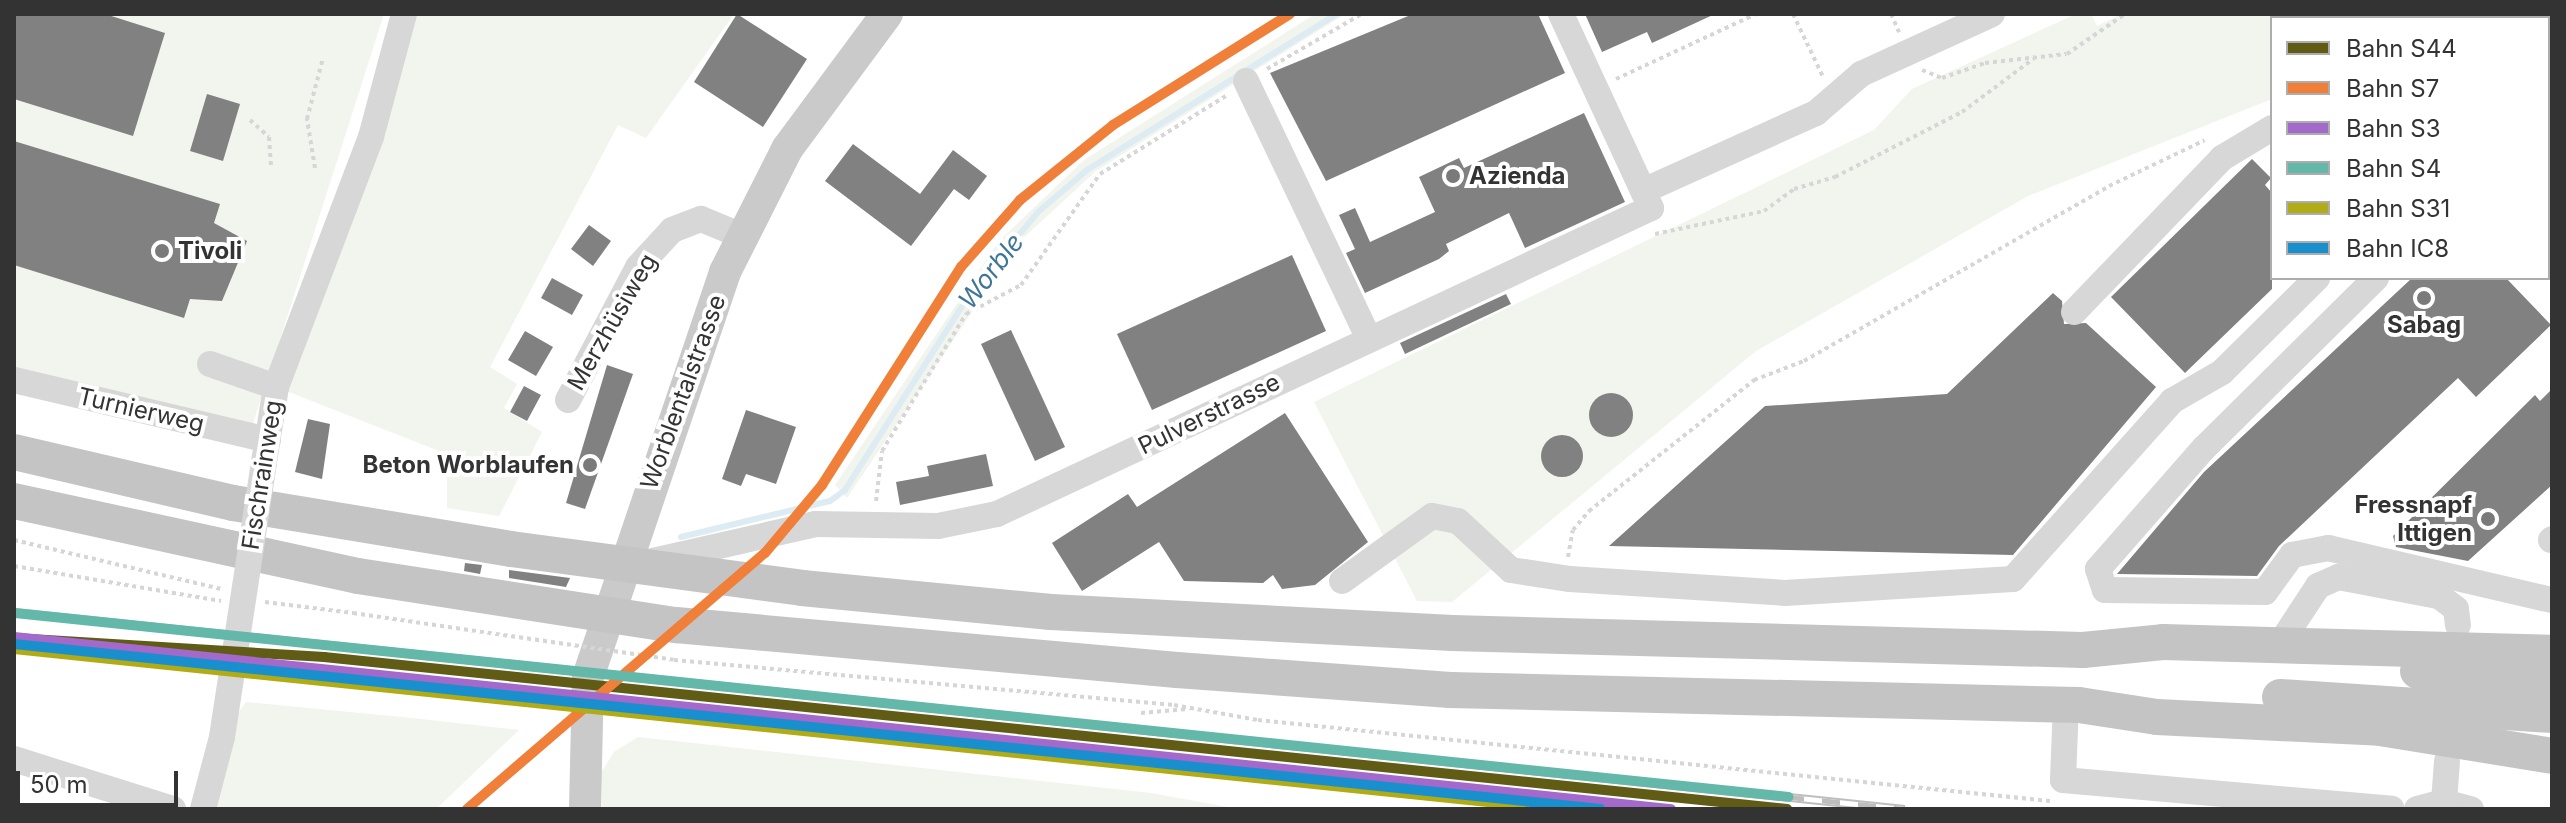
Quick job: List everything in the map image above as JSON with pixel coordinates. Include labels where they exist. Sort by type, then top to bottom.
[{"type":"highway","points":[[14,452],[366,526],[682,576],[1181,619],[2083,650],[2163,642],[2552,653]]},
{"type":"highway","points":[[14,501],[358,576],[691,627],[1176,688],[1450,690],[2073,704],[2157,717],[2393,729],[2552,756]]},
{"type":"highway","points":[[2083,650],[2162,664],[2552,683]]},
{"type":"highway","points":[[2073,704],[2158,694],[2394,701],[2552,715]]},
{"type":"main road","name":"Worblentalstrasse","points":[[585,809],[588,677],[619,573],[740,235],[787,149],[887,14]]},
{"type":"street","name":"Fischrainweg","points":[[203,809],[222,737],[276,387],[371,137],[404,14]]},
{"type":"street","points":[[1561,14],[1643,191],[1833,99],[1861,74],[1992,14]]},
{"type":"street","points":[[1246,81],[1368,337]]},
{"type":"street","points":[[2074,312],[2222,158],[2270,129]]},
{"type":"street","name":"Pulverstrasse","points":[[619,573],[664,555],[815,524],[938,526],[1021,505],[1368,337],[1651,208],[1643,191]]},
{"type":"street","name":"Merzhüsiweg","points":[[568,400],[638,267],[664,237],[701,219],[740,235]]},
{"type":"street","points":[[1342,581],[1432,516],[1458,521],[1511,570],[1570,579],[1785,593],[2013,579],[2172,401],[2222,372],[2315,280]]},
{"type":"street","points":[[2374,280],[2204,448],[2098,569],[2105,590],[2265,592],[2300,541],[2362,553],[2475,586],[2552,600]]},
{"type":"street","points":[[210,364],[276,387]]},
{"type":"street","name":"Turnierweg","points":[[14,380],[266,451]]},
{"type":"street","points":[[2280,644],[2318,586],[2338,577],[2431,593],[2457,617],[2475,586]]},
{"type":"street","points":[[2073,704],[2063,780],[2392,809]]},
{"type":"street","points":[[14,759],[173,809]]},
{"type":"street","points":[[2444,802],[2447,761]]},
{"type":"street","points":[[2417,809],[2444,802],[2471,809]]},
{"type":"path","points":[[879,525],[874,473],[882,451],[966,314],[1021,285],[1100,174],[1246,81],[1362,14]]},
{"type":"path","points":[[1596,88],[1756,14]]},
{"type":"path","points":[[1793,14],[1833,99]]},
{"type":"path","points":[[1909,52],[1926,75],[1942,78],[2067,54],[2125,14]]},
{"type":"path","points":[[315,168],[307,119],[323,58]]},
{"type":"path","points":[[1645,234],[1682,233],[1764,211],[1794,189],[1835,177],[1962,112],[2033,59]]},
{"type":"path","points":[[250,120],[269,137],[271,168]]},
{"type":"path","points":[[1570,579],[1568,541],[1580,519],[1754,380],[1804,361],[2109,186],[2218,134]]},
{"type":"path","points":[[14,540],[241,599]]},
{"type":"path","points":[[14,566],[674,660],[1176,688],[1189,708]]},
{"type":"path","points":[[1141,713],[1175,715],[1189,708],[2068,803]]},
{"type":"shaded area","name":"Tivoli","points":[[14,14],[384,14],[249,436],[14,380]]},
{"type":"shaded area","points":[[404,14],[734,14],[646,138],[618,125],[490,367],[517,384],[504,408],[542,432],[499,516],[447,508],[447,454],[276,387]]},
{"type":"shaded area","points":[[1315,14],[1345,14],[1096,171],[1019,242],[847,498],[835,485],[999,241],[1084,160]]},
{"type":"shaded area","points":[[2076,14],[2091,14],[2097,26],[2122,14],[2390,14],[2270,16],[2270,100],[2028,196],[1756,351],[1452,602],[1417,601],[1314,402],[1874,130],[1912,89]]},
{"type":"shaded area","points":[[246,702],[519,730],[436,809],[204,809],[222,737]]},
{"type":"shaded area","points":[[638,737],[1151,793],[1239,809],[602,809],[601,773],[614,752]]},
{"type":"building","points":[[14,14],[105,14],[165,33],[133,136],[14,99]]},
{"type":"building","points":[[737,14],[807,59],[763,127],[694,82]]},
{"type":"building","points":[[1413,14],[1538,14],[1565,73],[1326,181],[1270,73]]},
{"type":"building","points":[[1585,14],[1715,14],[1652,43],[1647,32],[1602,52]]},
{"type":"building","points":[[207,94],[240,104],[223,161],[190,151]]},
{"type":"building","points":[[1584,113],[1625,202],[1525,248],[1509,213],[1446,244],[1449,251],[1439,259],[1365,293],[1346,253],[1355,249],[1339,215],[1355,208],[1370,242],[1435,212],[1419,177],[1459,158],[1464,168]]},
{"type":"building","points":[[14,141],[220,204],[214,223],[247,241],[222,301],[190,299],[184,318],[14,265]]},
{"type":"building","points":[[853,144],[920,194],[953,150],[987,176],[969,200],[954,189],[911,246],[825,181]]},
{"type":"building","points":[[2252,159],[2270,177],[2265,185],[2270,191],[2272,289],[2185,373],[2111,297]]},
{"type":"building","points":[[589,225],[611,241],[593,266],[571,249]]},
{"type":"building","points":[[1292,255],[1326,331],[1152,410],[1117,334]]},
{"type":"building","points":[[552,278],[583,295],[572,315],[541,298]]},
{"type":"building","points":[[2410,280],[2508,280],[2551,325],[2476,397],[2458,378],[2279,546],[2257,576],[2117,574],[2204,472]]},
{"type":"building","points":[[2053,293],[2062,301],[2064,324],[2086,323],[2156,387],[2013,555],[1609,546],[1765,406],[1947,394]]},
{"type":"building","points":[[1506,294],[1511,304],[1405,354],[1400,343]]},
{"type":"building","points":[[1011,330],[1065,447],[1035,461],[981,344]]},
{"type":"building","points":[[525,331],[553,347],[536,376],[508,360]]},
{"type":"building","name":"Beton Worblaufen","points":[[607,365],[633,374],[585,509],[566,503]]},
{"type":"building","points":[[524,386],[541,395],[527,421],[510,412]]},
{"type":"building","points":[[2552,389],[2552,485],[2468,561],[2396,547],[2393,536],[2535,395],[2540,401]]},
{"type":"building","points":[[1611,393],[1626,400],[1633,415],[1626,430],[1611,437],[1596,430],[1589,415],[1596,400]]},
{"type":"building","points":[[746,410],[796,427],[776,484],[746,474],[741,486],[722,479]]},
{"type":"building","points":[[1285,413],[1368,542],[1315,585],[1282,589],[1273,575],[1263,583],[1184,581],[1159,542],[1082,591],[1052,543],[1128,494],[1137,507]]},
{"type":"building","points":[[308,419],[330,424],[322,479],[295,472]]},
{"type":"building","points":[[1562,435],[1577,441],[1583,456],[1577,471],[1562,477],[1547,471],[1541,456],[1547,441]]},
{"type":"building","points":[[986,454],[993,486],[900,505],[896,482],[929,476],[927,466]]},
{"type":"building","points":[[465,563],[482,565],[480,574],[464,571]]},
{"type":"building","points":[[509,570],[570,578],[566,587],[509,578]]},
{"type":"waterway","name":"Worble","points":[[681,537],[830,501],[845,490],[970,294],[1038,212],[1087,170],[1337,14]]},
{"type":"railway","points":[[14,612],[1905,809]]},
{"type":"railway","points":[[571,682],[608,687]]},
{"type":"rail line","name":"S7","points":[[467,809],[765,553],[822,485],[961,267],[1020,200],[1113,125],[1290,14]]},
{"type":"rail line","name":"S4","points":[[15,613],[1788,797]]},
{"type":"rail line","name":"S3","points":[[14,637],[1671,809]]},
{"type":"rail line","name":"S44","points":[[14,638],[324,657],[1787,809]]},
{"type":"rail line","name":"IC8","points":[[14,644],[1600,809]]},
{"type":"rail line","name":"S31","points":[[14,649],[1554,809]]},
{"type":"place","name":"Azienda","points":[[1453,176]]},
{"type":"place","name":"Tivoli","points":[[162,251]]},
{"type":"place","name":"Sabag","points":[[2424,298]]},
{"type":"place","name":"Beton Worblaufen","points":[[590,465]]},
{"type":"place","name":"Fressnapf Ittigen","points":[[2488,519]]}]
